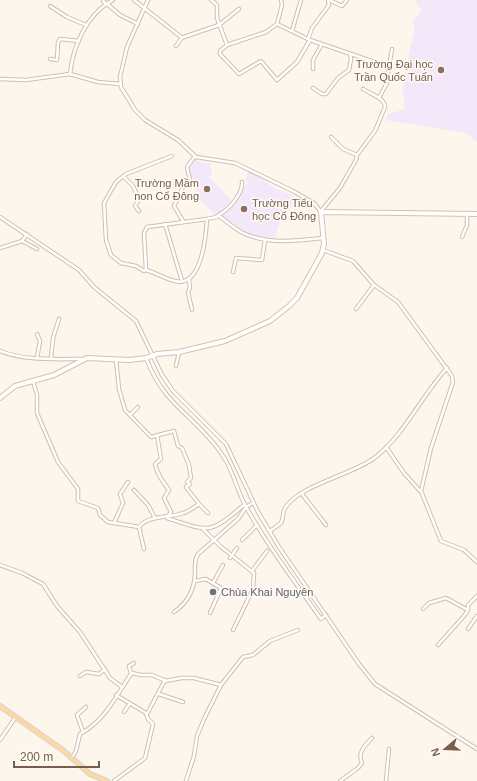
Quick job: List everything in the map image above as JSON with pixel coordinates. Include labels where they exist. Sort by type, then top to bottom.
[{"type":"main road","points":[[0,706],[72,758],[90,774],[107,781]]},
{"type":"street","points":[[103,0],[120,15],[138,24]]},
{"type":"street","points":[[70,74],[79,41],[86,25],[106,3],[113,0]]},
{"type":"street","points":[[134,0],[163,21],[182,38]]},
{"type":"street","points":[[0,351],[8,354],[51,359],[84,359],[92,357],[116,359],[149,357],[179,352],[225,341],[270,321],[294,302],[323,250],[321,212],[314,203],[293,190],[235,163],[204,159],[195,156],[178,140],[139,114],[120,84],[122,61],[148,0]]},
{"type":"street","points":[[211,0],[217,5],[217,17],[227,45]]},
{"type":"street","points":[[281,0],[282,4],[277,24],[266,32],[227,45],[220,51],[220,54],[239,74],[261,61],[277,80],[296,62],[309,40],[312,28],[329,5],[328,0],[342,6],[347,0]]},
{"type":"street","points":[[292,31],[301,0]]},
{"type":"street","points":[[50,6],[67,17],[86,25]]},
{"type":"street","points":[[176,46],[182,38],[219,25],[239,9]]},
{"type":"street","points":[[277,24],[309,40],[389,67]]},
{"type":"street","points":[[50,59],[57,60],[58,42],[60,39],[79,41]]},
{"type":"street","points":[[313,69],[312,60],[322,44]]},
{"type":"street","points":[[379,98],[389,79],[392,49]]},
{"type":"street","points":[[313,88],[322,94],[326,94],[338,78],[348,70],[351,59],[350,54]]},
{"type":"street","points":[[0,79],[26,80],[70,74],[98,82],[120,84]]},
{"type":"street","points":[[321,212],[340,188],[356,160],[357,155],[374,131],[385,107],[385,104],[379,98],[363,89]]},
{"type":"street","points":[[331,137],[343,149],[357,155]]},
{"type":"street","points":[[172,156],[126,174],[116,182],[104,203],[106,242],[114,258],[121,263],[136,266],[143,271],[146,270],[176,282],[189,279]]},
{"type":"street","points":[[183,221],[174,206],[183,187],[190,180],[187,167],[195,156]]},
{"type":"street","points":[[124,177],[133,186],[139,199],[135,206],[140,211]]},
{"type":"street","points":[[146,270],[144,231],[150,226],[219,216],[237,197],[242,188],[242,182]]},
{"type":"street","points":[[321,212],[477,214]]},
{"type":"street","points":[[462,237],[467,225],[467,214]]},
{"type":"street","points":[[219,216],[241,231],[264,240],[287,241],[323,238]]},
{"type":"street","points":[[0,217],[79,270],[94,287],[133,317],[138,324],[149,357],[151,370],[167,395],[195,422],[221,452],[231,470],[246,506],[257,525],[321,619],[326,615]]},
{"type":"street","points":[[192,310],[188,292],[190,288],[189,279],[197,267],[204,250],[207,218]]},
{"type":"street","points":[[165,224],[182,281]]},
{"type":"street","points":[[0,248],[22,241],[27,234]]},
{"type":"street","points":[[232,272],[236,258],[262,260],[264,240]]},
{"type":"street","points":[[22,241],[36,249]]},
{"type":"street","points":[[323,250],[353,261],[374,285],[398,302],[452,376],[453,382],[431,448],[420,491]]},
{"type":"street","points":[[356,309],[374,285]]},
{"type":"street","points":[[51,359],[53,338],[59,319]]},
{"type":"street","points":[[37,334],[40,341],[37,358]]},
{"type":"street","points":[[176,366],[179,352]]},
{"type":"street","points":[[149,357],[173,391],[226,444],[254,503],[270,531],[326,615],[375,684],[477,749]]},
{"type":"street","points":[[0,398],[15,386],[54,375],[84,359]]},
{"type":"street","points":[[116,359],[119,388],[125,410],[151,437],[174,431],[178,446],[182,448],[189,465],[190,478],[187,482],[190,484],[186,487],[208,513]]},
{"type":"street","points":[[270,531],[281,523],[284,508],[302,494],[367,462],[386,447],[447,368]]},
{"type":"street","points":[[33,381],[37,395],[36,413],[58,462],[78,489],[78,500],[98,508],[102,517],[108,522],[139,526],[142,523],[155,518],[166,518],[185,513],[199,504]]},
{"type":"street","points":[[130,415],[138,407]]},
{"type":"street","points":[[157,435],[161,459],[155,466],[169,492],[164,498],[171,512],[166,518]]},
{"type":"street","points":[[386,447],[420,491],[441,541],[464,550],[477,562]]},
{"type":"street","points":[[114,523],[123,503],[120,494],[128,482]]},
{"type":"street","points":[[134,490],[148,505],[155,518]]},
{"type":"street","points":[[302,494],[326,525]]},
{"type":"street","points":[[203,529],[222,523],[246,506],[254,503]]},
{"type":"street","points":[[174,612],[190,594],[195,581],[195,558],[238,519],[246,506]]},
{"type":"street","points":[[166,518],[203,529],[230,556],[252,571],[255,576],[253,589],[233,630]]},
{"type":"street","points":[[242,540],[257,525]]},
{"type":"street","points":[[139,526],[144,549]]},
{"type":"street","points":[[230,556],[237,548]]},
{"type":"street","points":[[252,571],[267,551]]},
{"type":"street","points":[[0,565],[22,573],[43,584],[57,606],[66,615],[110,678],[122,687]]},
{"type":"street","points":[[213,583],[223,565]]},
{"type":"street","points":[[195,581],[206,579],[221,588],[210,612]]},
{"type":"street","points":[[438,645],[468,610],[468,605],[477,596]]},
{"type":"street","points":[[423,609],[429,603],[446,598],[468,610]]},
{"type":"street","points":[[468,629],[477,616]]},
{"type":"street","points":[[186,781],[194,756],[197,736],[221,685],[243,657],[253,655],[270,641],[298,630]]},
{"type":"street","points":[[132,673],[129,666],[134,663]]},
{"type":"street","points":[[80,676],[86,672],[99,674],[105,669]]},
{"type":"street","points":[[132,673],[152,675],[164,680],[194,678],[221,685]]},
{"type":"street","points":[[72,758],[78,744],[78,737],[100,720],[108,711],[116,695],[132,673]]},
{"type":"street","points":[[147,714],[155,698],[159,694],[164,680]]},
{"type":"street","points":[[159,694],[183,702]]},
{"type":"street","points":[[114,781],[145,758],[153,724],[148,719],[147,714],[116,695]]},
{"type":"street","points":[[124,712],[130,703]]},
{"type":"street","points":[[83,732],[77,715],[86,707]]},
{"type":"street","points":[[0,740],[15,718]]},
{"type":"street","points":[[340,781],[358,768],[362,763],[360,759],[362,750],[372,738]]},
{"type":"street","points":[[386,781],[389,749]]},
{"type":"shaded area","name":"Trường Đại học Trần Quốc Tuấn","points":[[414,0],[477,0],[477,142],[466,133],[385,120],[389,114],[404,109],[403,86],[415,31],[413,21],[422,10]]},
{"type":"shaded area","name":"Trường Mầm non Cổ Đông","points":[[194,159],[202,163],[210,163],[212,175],[209,177],[232,201],[216,216],[196,195],[198,192],[189,184],[191,174],[188,168]]},
{"type":"shaded area","points":[[249,171],[273,187],[294,196],[289,211],[283,210],[275,238],[255,236],[246,232],[222,216],[236,201],[248,182],[245,180]]},
{"type":"place","name":"Trường Đại học Trần Quốc Tuấn","points":[[441,70]]},
{"type":"place","name":"Trường Mầm non Cổ Đông","points":[[207,189]]},
{"type":"place","name":"Trường Tiểu học Cổ Đông","points":[[244,209]]},
{"type":"place","name":"Chùa Khai Nguyên","points":[[213,592]]}]
